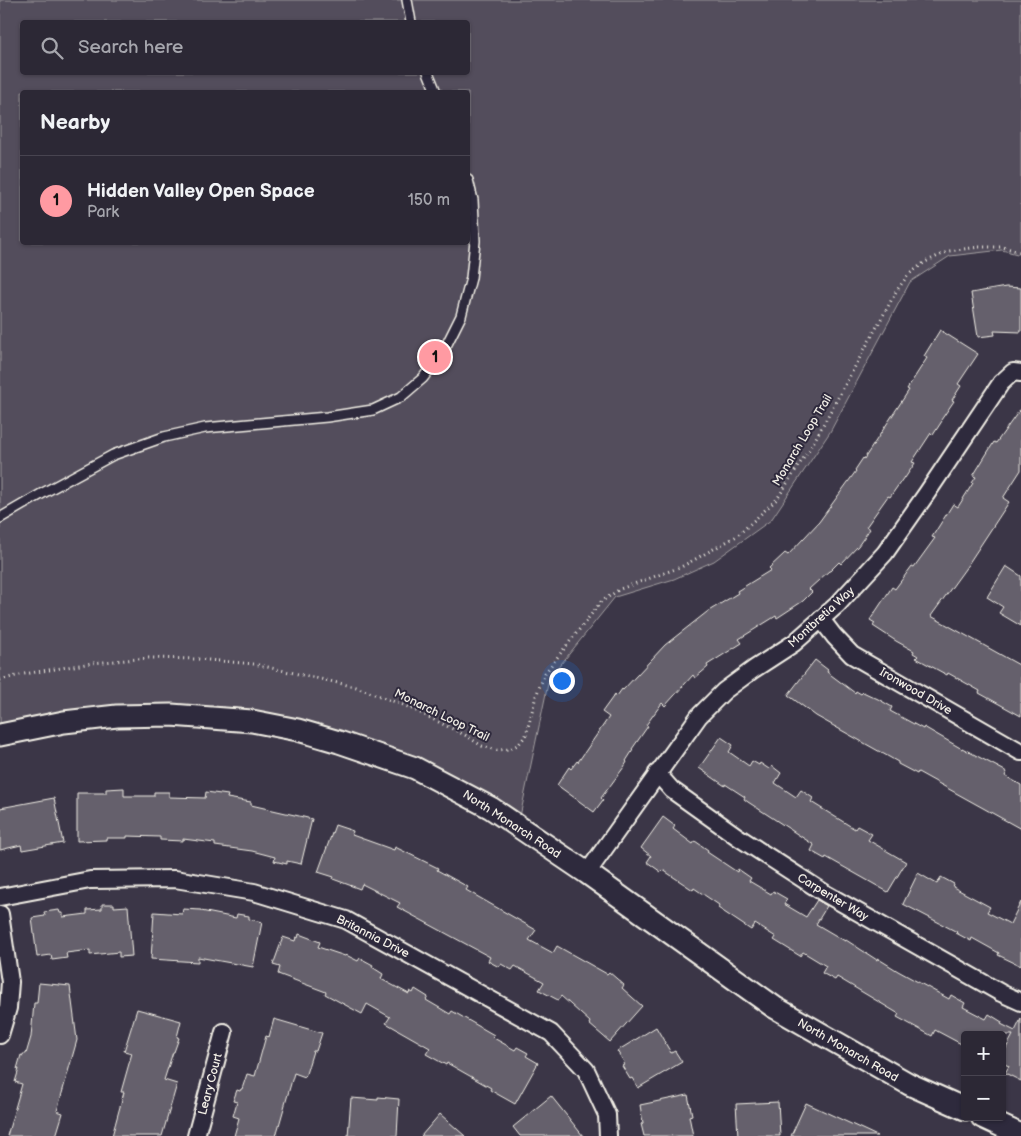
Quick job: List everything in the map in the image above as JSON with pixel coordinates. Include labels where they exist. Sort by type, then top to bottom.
[{"type":"street","name":"Montbretia Way","points":[[587,873],[699,716],[724,691],[794,643],[837,605],[885,553],[1001,383],[1013,372],[1021,373]]},
{"type":"street","name":"Ironwood Drive","points":[[821,619],[852,655],[1021,752]]},
{"type":"street","name":"North Monarch Road","points":[[0,736],[64,722],[118,716],[171,715],[252,721],[298,730],[415,768],[491,808],[587,873],[774,1007],[910,1084],[961,1107]]},
{"type":"street","name":"Carpenter Way","points":[[657,773],[672,790],[738,837],[826,894],[1021,1002]]},
{"type":"street","name":"Britannia Drive","points":[[0,897],[90,880],[175,879],[254,892],[346,920],[551,1033],[586,1070],[607,1114],[608,1136]]},
{"type":"street","points":[[0,914],[10,982],[8,1008],[0,1036]]},
{"type":"street","name":"Leary Court","points":[[196,1136],[224,1032]]},
{"type":"street","points":[[991,1121],[1021,1135]]},
{"type":"lane","points":[[407,0],[410,20]]},
{"type":"lane","points":[[429,75],[435,90]]},
{"type":"lane","points":[[0,518],[113,455],[164,437],[205,428],[327,418],[372,410],[401,397],[423,378],[444,350],[461,316],[471,278],[475,240],[473,200],[470,188]]},
{"type":"path","name":"Monarch Loop Trail","points":[[0,680],[24,674],[92,663],[149,658],[197,659],[254,664],[356,687],[406,706],[465,735],[482,746],[497,750],[510,749],[519,744],[526,735],[536,696],[545,673],[601,602],[620,589],[681,568],[737,536],[777,499],[812,445],[897,290],[910,274],[925,262],[949,251],[979,247],[1002,247],[1021,252]]},
{"type":"shaded area","points":[[0,0],[1021,0],[1021,255],[1002,250],[950,256],[910,282],[830,432],[771,520],[714,561],[674,579],[615,597],[549,679],[518,826],[339,742],[171,715],[0,735]]},
{"type":"building","points":[[1006,287],[1021,288],[1021,332],[994,331],[995,335],[978,337],[971,293]]},
{"type":"building","points":[[940,330],[978,354],[958,384],[961,386],[942,421],[933,435],[931,433],[912,462],[915,463],[905,478],[890,497],[888,496],[866,527],[870,529],[858,546],[841,564],[839,562],[809,589],[812,592],[803,601],[739,639],[742,643],[707,665],[708,667],[695,678],[693,675],[665,706],[662,703],[646,725],[648,726],[632,749],[627,762],[601,798],[603,800],[594,812],[557,785],[569,767],[571,769],[578,762],[609,717],[602,712],[615,694],[617,696],[665,645],[707,612],[771,570],[769,568],[785,553],[788,555],[819,522],[856,471],[909,390],[907,389],[927,358],[924,356]]},
{"type":"building","points":[[1021,408],[1021,470],[1003,498],[1009,502],[965,569],[931,616],[1021,666],[1021,716],[948,673],[947,675],[916,658],[918,656],[913,653],[914,651],[873,626],[875,623],[870,620],[892,587],[895,589],[935,538],[932,537],[953,504],[958,507],[976,477],[973,476],[994,442],[996,443]]},
{"type":"building","points":[[1006,566],[1021,576],[1021,626],[999,613],[1003,607],[987,597]]},
{"type":"building","points":[[815,660],[828,670],[827,672],[855,693],[856,691],[861,694],[863,692],[878,699],[892,707],[890,711],[923,729],[924,727],[1007,772],[1005,776],[1021,785],[1021,829],[918,772],[917,774],[898,764],[898,762],[816,716],[788,695]]},
{"type":"building","points":[[721,737],[733,745],[729,752],[749,766],[752,761],[759,765],[760,763],[769,769],[772,766],[781,773],[775,783],[796,797],[801,790],[813,798],[811,802],[855,829],[857,826],[872,834],[868,840],[906,862],[888,892],[826,857],[825,859],[811,851],[814,845],[699,768]]},
{"type":"building","points":[[124,788],[124,796],[154,796],[154,792],[169,792],[169,797],[205,798],[206,792],[228,795],[227,798],[251,802],[251,805],[312,819],[301,864],[287,861],[287,864],[274,861],[275,857],[252,851],[215,846],[215,843],[183,839],[183,841],[160,840],[160,837],[127,836],[127,838],[77,841],[77,793],[106,793],[106,789]]},
{"type":"building","points":[[54,798],[63,843],[22,850],[21,845],[0,850],[0,808]]},
{"type":"building","points":[[663,817],[675,826],[673,829],[693,844],[695,841],[708,850],[707,852],[737,872],[738,869],[751,878],[749,881],[771,894],[773,891],[787,899],[784,904],[806,917],[817,900],[827,906],[816,924],[877,960],[877,958],[949,999],[951,995],[965,1003],[963,1007],[986,1019],[989,1014],[1002,1022],[1001,1024],[1015,1031],[1021,1019],[1021,1081],[1006,1074],[1009,1066],[1006,1065],[1006,1048],[1013,1035],[1006,1035],[1006,1031],[961,1031],[961,1044],[935,1030],[932,1036],[897,1017],[899,1014],[837,977],[835,980],[822,973],[826,966],[803,952],[800,956],[774,940],[776,937],[755,924],[751,930],[718,908],[719,905],[694,888],[693,890],[663,870],[661,872],[647,862],[651,856],[641,848]]},
{"type":"building","points":[[335,825],[353,831],[352,835],[394,850],[395,847],[438,868],[437,870],[468,887],[466,890],[536,930],[529,940],[553,953],[557,946],[607,974],[609,972],[624,985],[622,988],[642,1006],[610,1042],[561,996],[558,1000],[539,990],[544,982],[515,966],[512,970],[501,964],[499,967],[488,961],[490,957],[397,907],[400,903],[362,884],[360,889],[318,872]]},
{"type":"building","points":[[918,873],[937,884],[941,877],[954,884],[953,887],[990,907],[987,912],[1010,924],[1021,902],[1021,966],[998,955],[999,953],[972,938],[971,941],[903,904]]},
{"type":"building","points":[[102,904],[114,904],[114,907],[128,906],[132,956],[119,957],[119,952],[90,955],[90,950],[66,953],[67,958],[52,960],[51,955],[37,957],[32,918],[45,916],[44,912],[59,910],[60,913],[63,913],[63,917],[87,914],[87,910],[102,909]]},
{"type":"building","points":[[183,909],[201,910],[236,918],[237,914],[249,916],[249,919],[262,922],[253,967],[198,957],[198,962],[151,959],[154,912],[182,914]]},
{"type":"building","points":[[299,934],[320,942],[318,947],[346,955],[358,961],[360,958],[373,965],[372,967],[383,974],[381,979],[409,994],[410,991],[413,993],[415,989],[428,997],[426,1000],[450,1014],[452,1011],[494,1035],[492,1037],[515,1050],[517,1047],[528,1053],[526,1056],[538,1063],[515,1104],[447,1063],[446,1065],[426,1054],[430,1048],[386,1023],[390,1017],[367,1004],[362,1014],[325,994],[326,992],[278,974],[280,967],[273,965],[283,937],[295,941]]},
{"type":"building","points":[[39,983],[70,986],[77,1040],[57,1111],[63,1113],[56,1136],[7,1136],[22,1084],[15,1082],[19,1069],[17,1069],[21,1055],[26,1054],[31,1037],[34,1003],[37,1003]]},
{"type":"building","points":[[137,1009],[181,1021],[177,1037],[179,1038],[164,1080],[177,1084],[162,1136],[112,1136],[124,1092],[121,1092],[132,1053],[124,1051]]},
{"type":"building","points":[[274,1019],[322,1033],[316,1051],[313,1051],[305,1077],[294,1073],[276,1136],[234,1136],[239,1118],[233,1116],[237,1102],[233,1101],[237,1090],[240,1091],[242,1089],[247,1074],[255,1076],[266,1036],[269,1037]]},
{"type":"building","points":[[656,1027],[671,1053],[675,1051],[682,1062],[638,1088],[622,1066],[624,1062],[617,1051]]},
{"type":"building","points":[[688,1095],[692,1115],[689,1116],[693,1136],[644,1136],[640,1105]]},
{"type":"building","points":[[551,1096],[583,1136],[520,1136],[513,1127]]},
{"type":"building","points":[[378,1097],[399,1099],[397,1136],[348,1136],[351,1098],[378,1100]]},
{"type":"building","points":[[778,1102],[780,1136],[738,1136],[736,1104]]},
{"type":"building","points":[[806,1103],[877,1136],[791,1136]]},
{"type":"building","points":[[440,1114],[465,1136],[421,1136]]},
{"type":"place","name":"Hidden Valley Open Space","points":[[435,357]]}]
